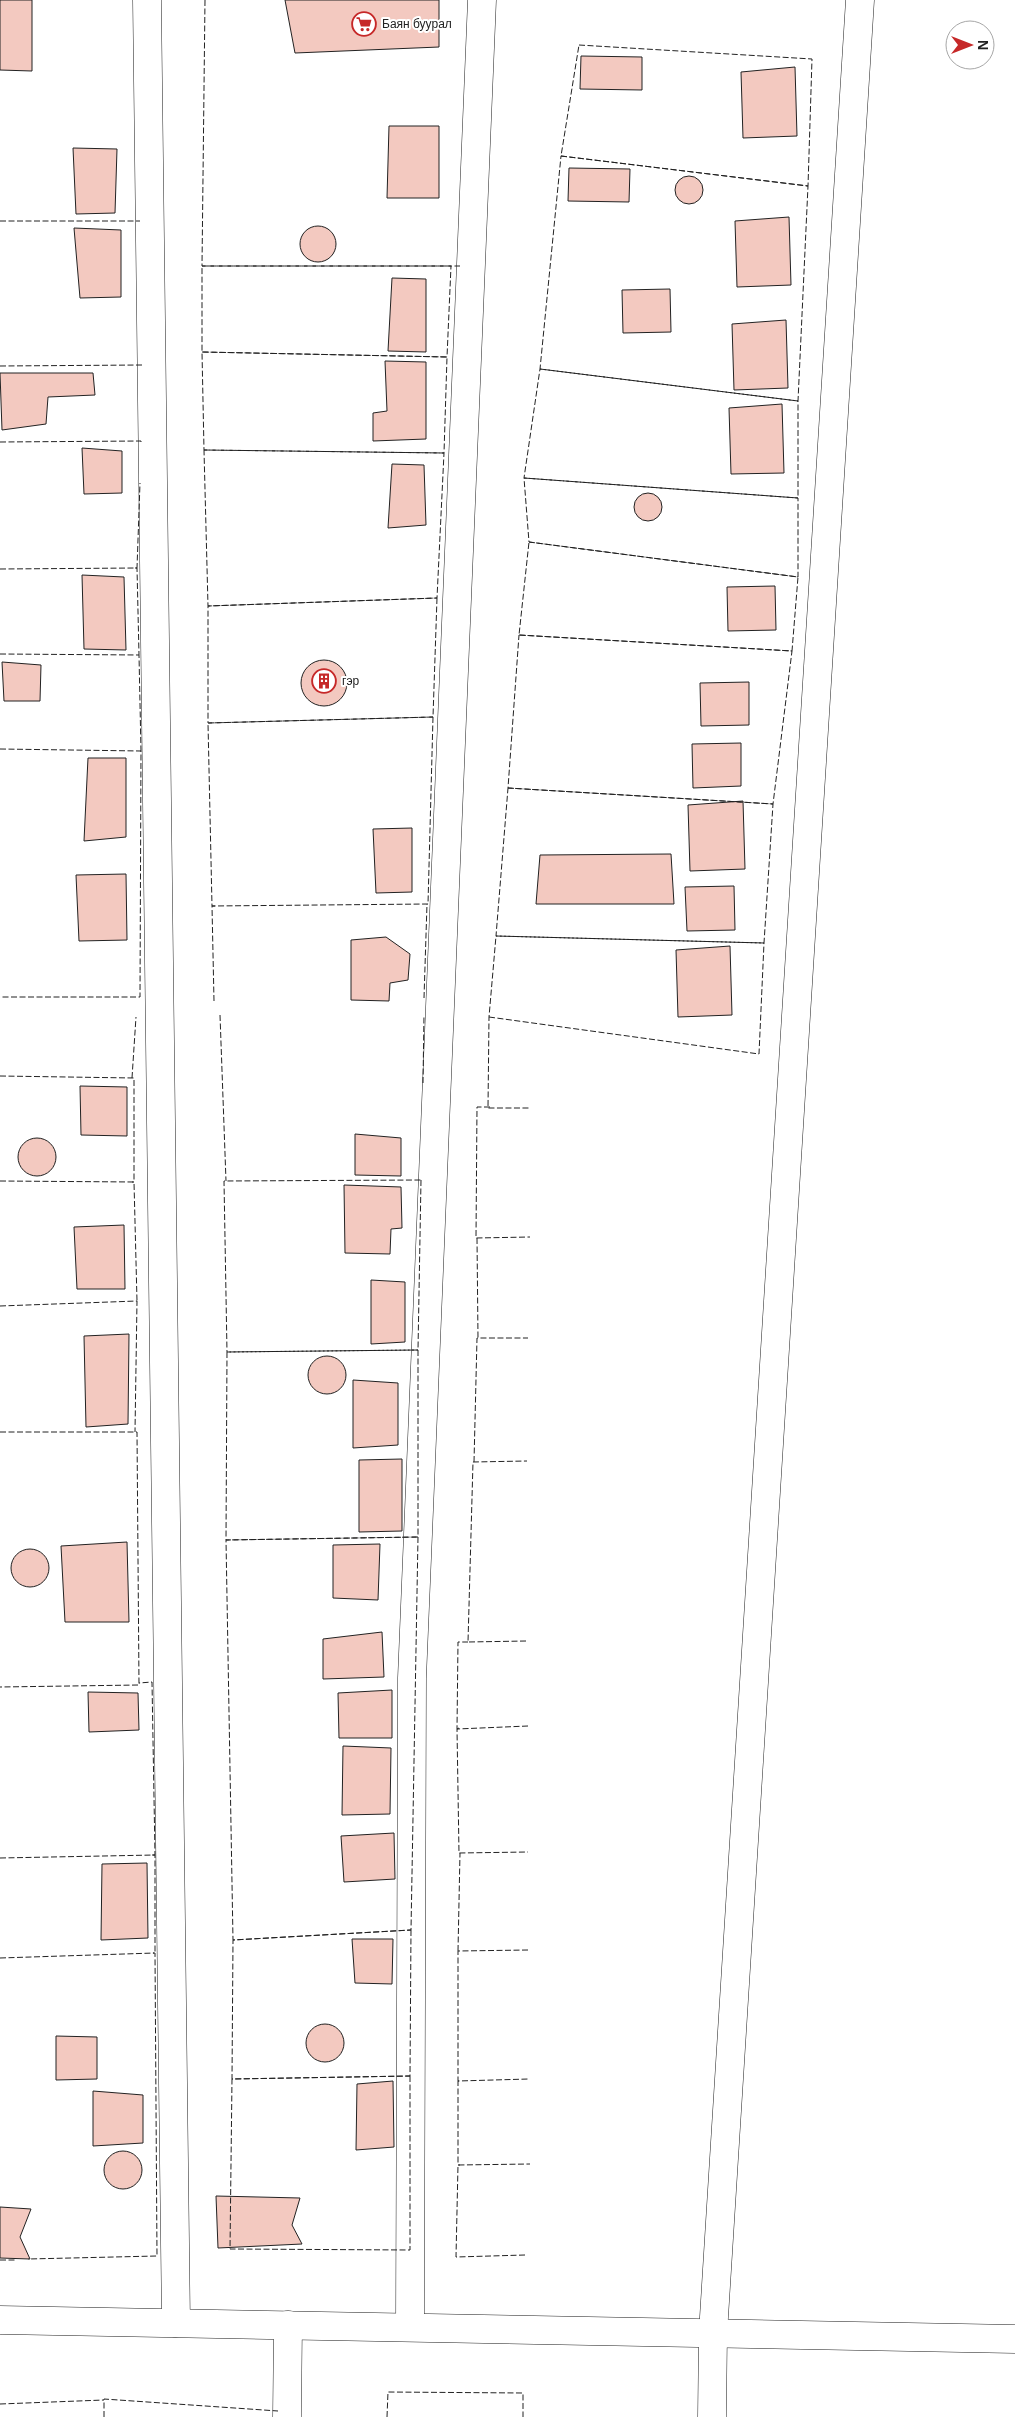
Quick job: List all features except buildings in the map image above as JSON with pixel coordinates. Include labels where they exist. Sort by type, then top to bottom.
[{"type":"street","points":[[147,0],[176,2324]]},
{"type":"street","points":[[410,2327],[412,1678],[482,0]]},
{"type":"street","points":[[712,2417],[713,2333],[860,0]]},
{"type":"street","points":[[0,2320],[1015,2339]]},
{"type":"street","points":[[287,2417],[288,2325]]},
{"type":"fence","points":[[205,0],[202,266],[460,266]]},
{"type":"fence","points":[[579,45],[812,59],[808,186],[561,156],[579,45]]},
{"type":"fence","points":[[561,156],[808,186],[798,401],[540,369],[561,156]]},
{"type":"fence","points":[[0,221],[140,221]]},
{"type":"fence","points":[[202,266],[451,266],[447,357],[202,352],[202,266]]},
{"type":"fence","points":[[202,352],[447,357],[444,453],[204,450],[202,352]]},
{"type":"fence","points":[[0,366],[142,365]]},
{"type":"fence","points":[[540,369],[798,401],[798,498],[524,478],[540,369]]},
{"type":"fence","points":[[0,442],[141,441],[141,443]]},
{"type":"fence","points":[[204,450],[444,453],[437,598],[208,606],[204,450]]},
{"type":"fence","points":[[524,478],[798,498],[798,577],[529,542],[524,478]]},
{"type":"fence","points":[[0,569],[137,568],[140,483]]},
{"type":"fence","points":[[529,542],[798,577],[792,651],[519,635],[529,542]]},
{"type":"fence","points":[[135,568],[137,568],[139,655]]},
{"type":"fence","points":[[437,598],[433,717],[208,723],[208,606],[437,598]]},
{"type":"fence","points":[[519,635],[792,651],[773,804],[508,788],[519,635]]},
{"type":"fence","points":[[0,654],[139,655],[141,751],[138,751]]},
{"type":"fence","points":[[433,717],[428,904],[212,906],[208,723],[433,717]]},
{"type":"fence","points":[[0,749],[141,751],[140,997],[0,997]]},
{"type":"fence","points":[[508,788],[773,804],[764,943],[496,936],[508,788]]},
{"type":"fence","points":[[424,998],[427,904]]},
{"type":"fence","points":[[214,1001],[212,906],[215,906]]},
{"type":"fence","points":[[489,1017],[759,1054],[764,943],[496,936],[489,1017],[488,1108],[530,1108]]},
{"type":"fence","points":[[220,1015],[226,1181]]},
{"type":"fence","points":[[423,1083],[424,1015]]},
{"type":"fence","points":[[132,1078],[136,1017]]},
{"type":"fence","points":[[0,1076],[134,1078],[134,1182],[132,1182]]},
{"type":"fence","points":[[490,1107],[477,1107],[476,1238],[530,1237]]},
{"type":"fence","points":[[421,1180],[418,1350],[227,1352],[224,1181],[421,1180]]},
{"type":"fence","points":[[0,1181],[134,1182],[137,1301],[135,1301]]},
{"type":"fence","points":[[477,1238],[478,1338]]},
{"type":"fence","points":[[0,1306],[137,1301],[135,1432]]},
{"type":"fence","points":[[474,1462],[477,1338],[528,1338]]},
{"type":"fence","points":[[418,1350],[418,1537],[226,1540],[227,1352],[418,1350]]},
{"type":"fence","points":[[0,1432],[137,1432],[139,1685],[0,1687]]},
{"type":"fence","points":[[526,1641],[468,1642],[473,1462],[527,1461]]},
{"type":"fence","points":[[418,1537],[411,1930],[233,1940],[226,1540],[418,1537]]},
{"type":"fence","points":[[459,1728],[457,1729],[458,1642],[468,1642]]},
{"type":"fence","points":[[0,1858],[155,1855],[152,1682],[139,1683]]},
{"type":"fence","points":[[528,1726],[457,1729],[459,1853],[528,1852]]},
{"type":"fence","points":[[458,1951],[460,1853]]},
{"type":"fence","points":[[152,1855],[155,1855],[155,1953],[153,1953]]},
{"type":"fence","points":[[411,1930],[410,2076],[232,2079],[233,1940],[411,1930]]},
{"type":"fence","points":[[528,1950],[458,1951],[458,2081],[529,2079]]},
{"type":"fence","points":[[0,1958],[155,1953],[157,2256],[28,2259]]},
{"type":"fence","points":[[410,2076],[410,2250],[230,2249],[232,2079],[410,2076]]},
{"type":"fence","points":[[459,2081],[458,2165],[460,2165]]},
{"type":"fence","points":[[525,2255],[456,2257],[458,2165],[530,2164]]},
{"type":"fence","points":[[0,2260],[15,2260]]},
{"type":"fence","points":[[387,2417],[388,2392],[523,2393],[523,2417]]},
{"type":"fence","points":[[104,2417],[104,2399],[278,2411]]},
{"type":"fence","points":[[0,2404],[104,2400]]},
{"type":"place","name":"Баян буурал","points":[[364,24]]},
{"type":"place","name":"гэр","points":[[324,681]]}]
